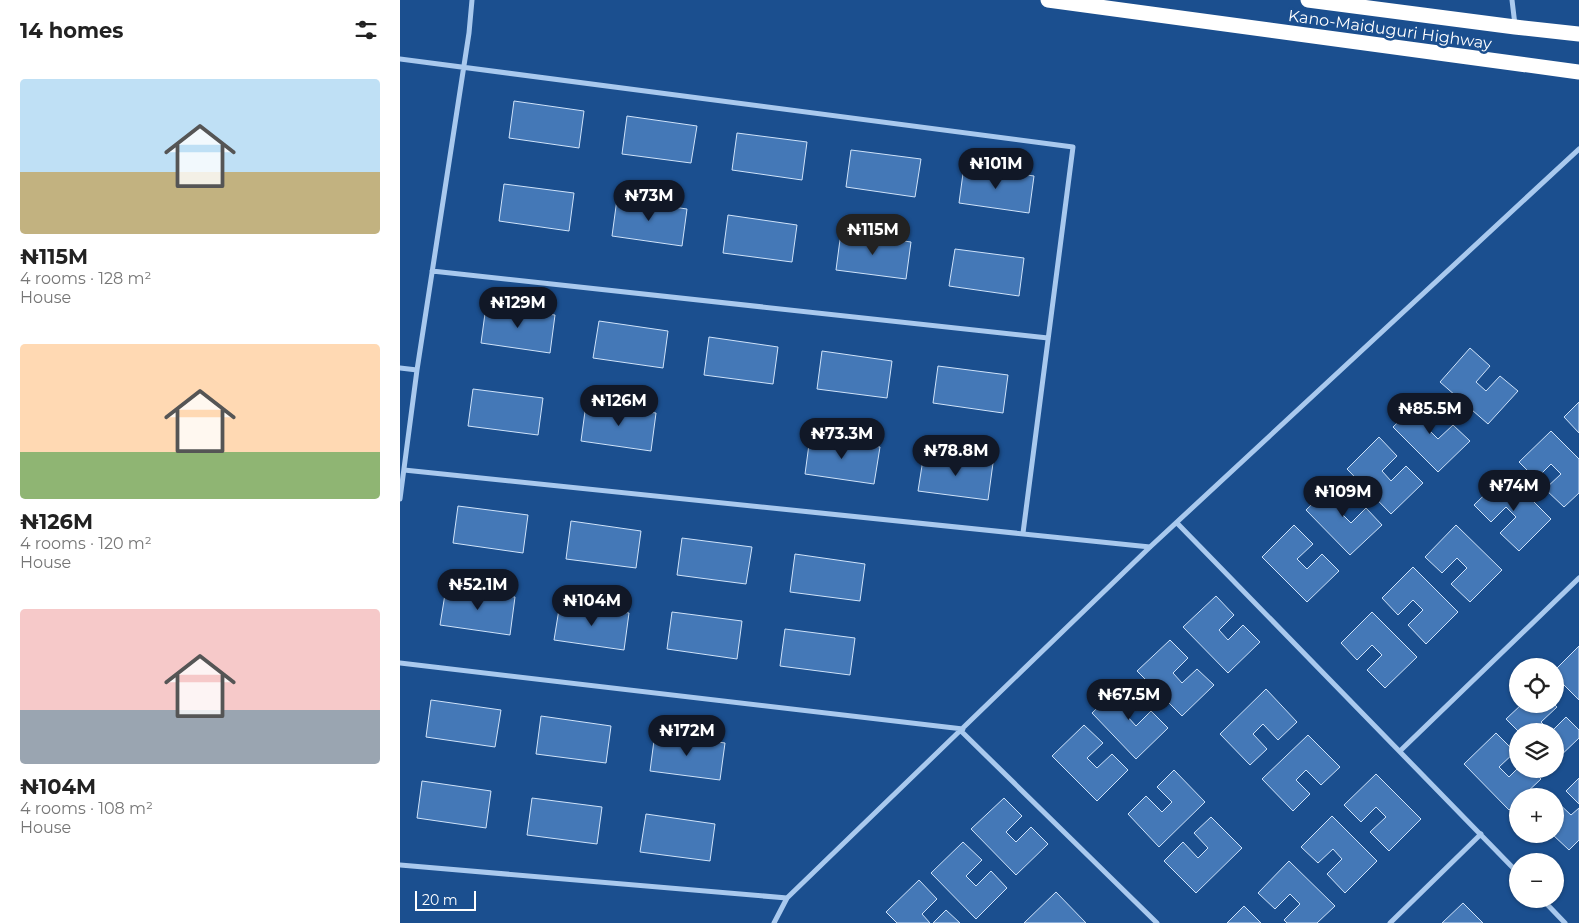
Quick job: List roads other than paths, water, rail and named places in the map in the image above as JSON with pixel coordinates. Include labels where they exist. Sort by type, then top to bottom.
[{"type":"highway","name":"Kano-Maiduguri Highway","points":[[1048,0],[1579,72]]},
{"type":"highway","name":"Kano-Maiduguri Highway","points":[[1308,0],[1515,28],[1579,34]]},
{"type":"street","points":[[400,499],[416,370],[464,68],[472,0]]},
{"type":"street","points":[[1512,0],[1515,28]]},
{"type":"street","points":[[400,59],[1074,147],[1022,533]]},
{"type":"street","points":[[774,923],[788,898],[1150,547],[1579,149]]},
{"type":"street","points":[[432,270],[1048,338]]},
{"type":"street","points":[[400,368],[416,370]]},
{"type":"street","points":[[404,470],[1150,547]]},
{"type":"street","points":[[1177,523],[1509,864]]},
{"type":"street","points":[[1400,751],[1579,578]]},
{"type":"street","points":[[400,663],[962,730],[1156,923]]},
{"type":"street","points":[[1390,923],[1481,834]]},
{"type":"street","points":[[400,865],[788,898]]},
{"type":"street","points":[[1551,908],[1565,923]]}]
